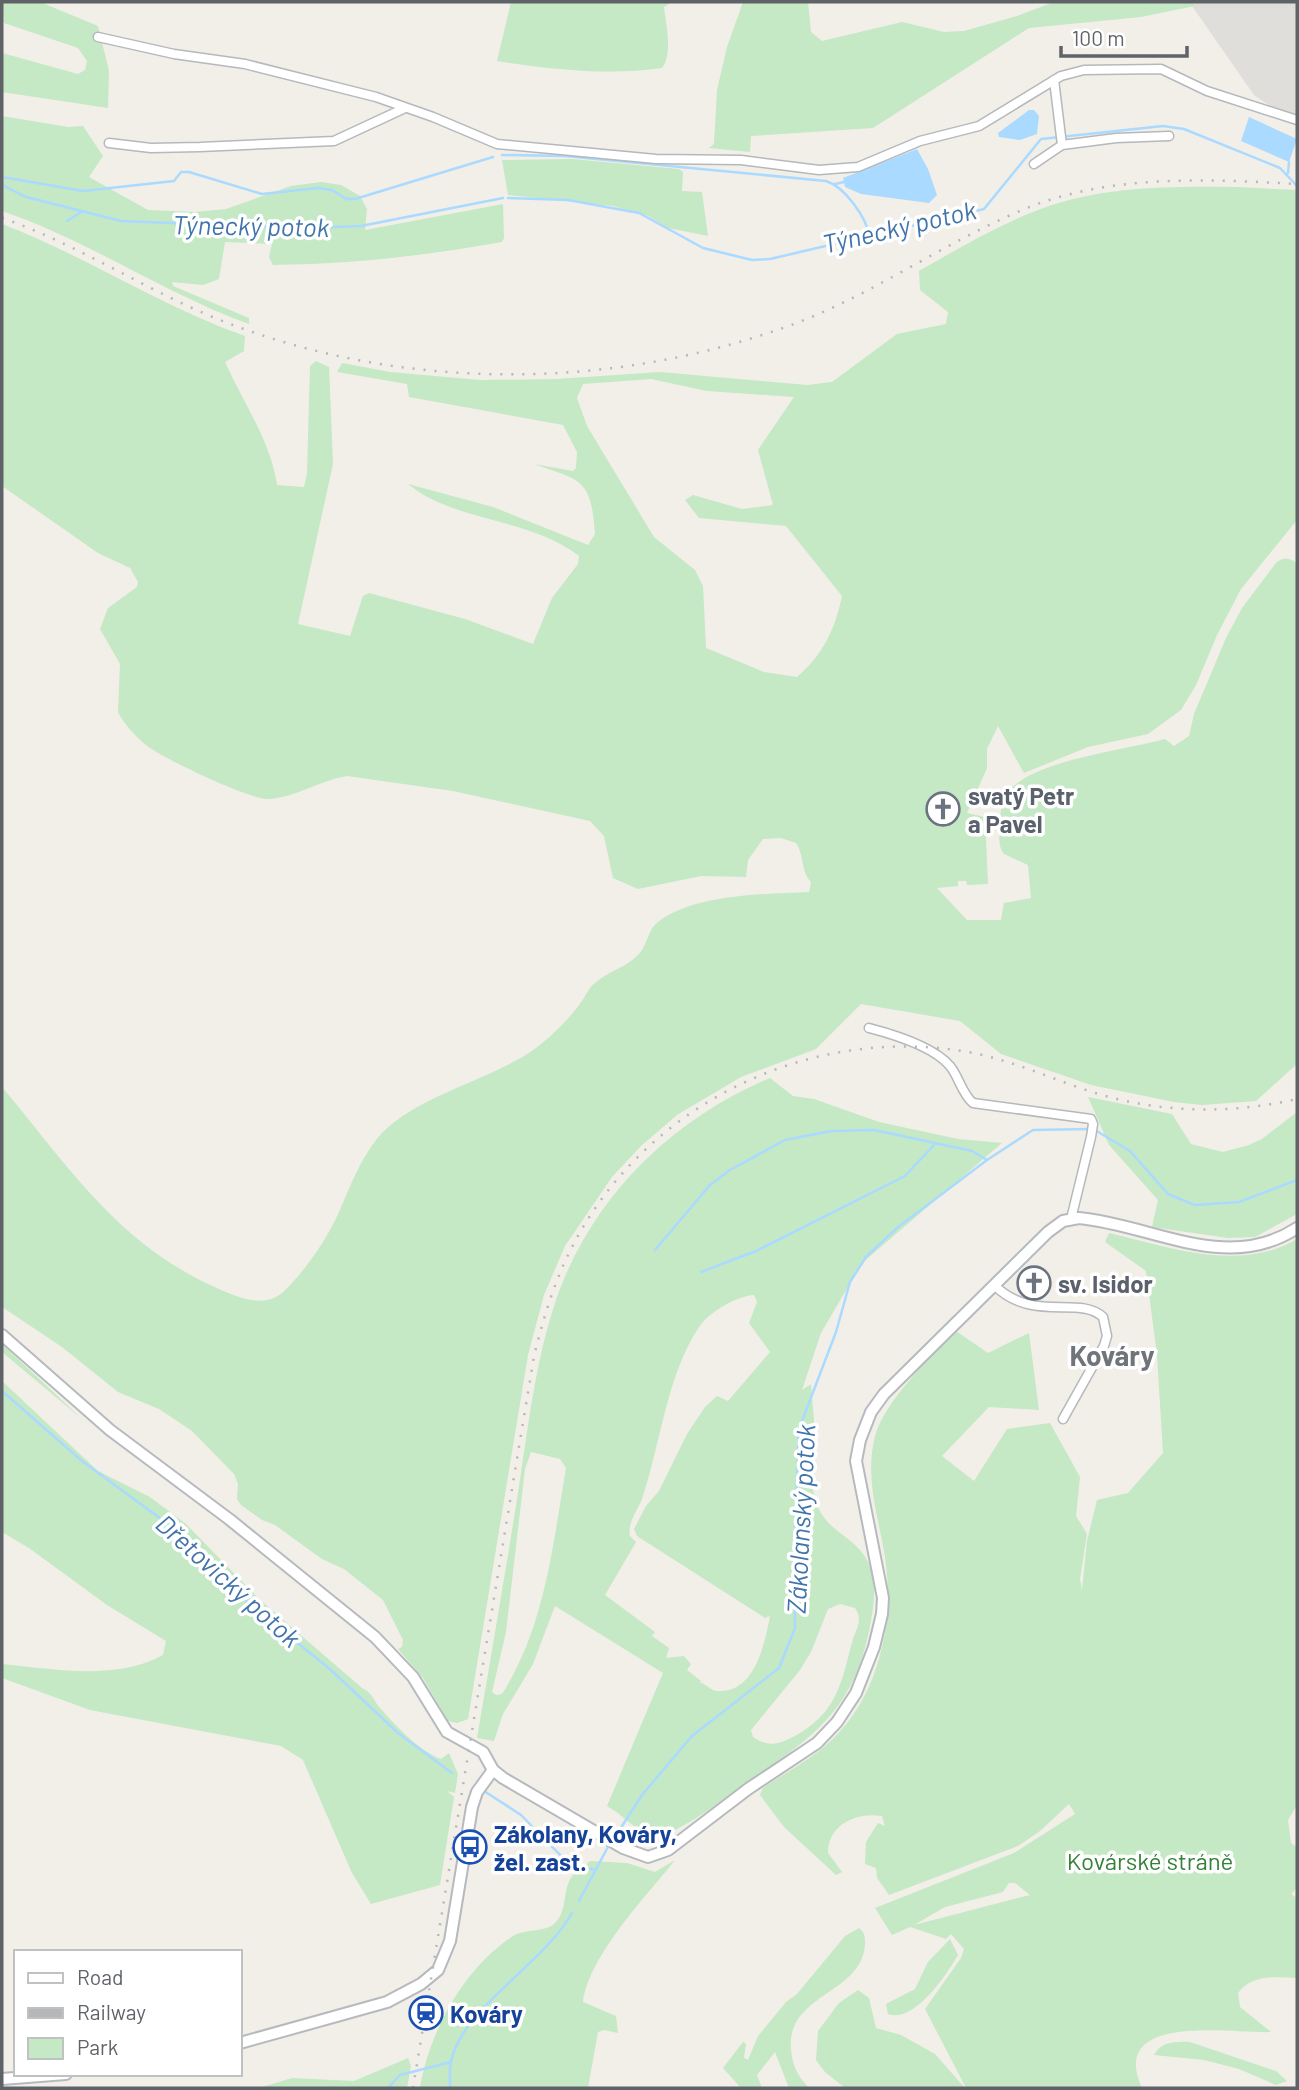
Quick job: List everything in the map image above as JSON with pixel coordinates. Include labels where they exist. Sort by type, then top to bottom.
[{"type":"main road","points":[[2,1335],[110,1430],[229,1519],[375,1637],[413,1677],[447,1732],[483,1752],[493,1770],[620,1846],[648,1857],[668,1850],[760,1780],[817,1742],[845,1710],[866,1671],[883,1605],[857,1471],[857,1453],[871,1412],[884,1394],[1048,1233],[1071,1219],[1091,1219],[1219,1248],[1264,1245],[1297,1228]]},
{"type":"main road","points":[[242,2042],[387,2002],[421,1984],[438,1970],[450,1941],[472,1807],[477,1792],[493,1770]]},
{"type":"main road","points":[[2,2079],[40,2076]]},
{"type":"street","points":[[98,37],[174,54],[245,64],[376,97],[497,144],[656,159],[741,160],[839,170],[869,164],[920,141],[979,126],[1054,80],[1084,70],[1161,69],[1207,91],[1297,120]]},
{"type":"street","points":[[1054,80],[1061,139]]},
{"type":"street","points":[[109,143],[151,148],[334,141],[405,108]]},
{"type":"street","points":[[1034,164],[1061,139],[1169,136]]},
{"type":"street","points":[[869,1028],[899,1036],[944,1060],[951,1067],[966,1097],[973,1103],[1000,1109],[1091,1119],[1094,1124],[1071,1219]]},
{"type":"street","points":[[995,1286],[1007,1297],[1023,1304],[1052,1309],[1088,1308],[1103,1317],[1107,1336],[1104,1346],[1063,1419]]},
{"type":"shaded area","points":[[1193,2],[1297,2],[1297,124],[1254,95],[1192,6],[1195,5]]},
{"type":"green space","points":[[2,2],[40,2],[98,26],[109,71],[108,108],[2,92],[2,53],[78,74],[85,70],[87,61],[78,48],[4,23]]},
{"type":"green space","points":[[511,2],[672,2],[664,7],[668,39],[665,62],[662,68],[600,71],[497,61]]},
{"type":"green space","points":[[743,2],[808,2],[811,32],[822,41],[902,22],[944,32],[964,31],[1054,2],[1193,2],[1195,6],[1141,17],[1029,28],[873,128],[751,136],[750,152],[709,148],[714,144],[717,90],[727,47]]},
{"type":"green space","points":[[2,116],[68,127],[83,126],[103,156],[89,177],[148,210],[195,212],[226,209],[291,186],[321,182],[341,185],[360,196],[367,209],[365,230],[503,204],[504,238],[502,242],[416,255],[273,265],[269,257],[272,244],[225,242],[219,279],[203,285],[172,282],[173,286],[249,318],[249,324],[186,297],[65,237],[2,211]]},
{"type":"green space","points":[[572,159],[679,169],[683,172],[682,191],[702,192],[708,236],[668,228],[648,216],[613,206],[508,195],[502,160]]},
{"type":"green space","points":[[1165,187],[1297,190],[1297,520],[1241,589],[1217,635],[1196,685],[1181,710],[1148,734],[1088,747],[1024,773],[998,726],[987,749],[987,768],[967,813],[985,817],[988,884],[967,885],[966,881],[958,881],[958,886],[937,888],[967,920],[1001,920],[1004,903],[1031,898],[1028,865],[1004,854],[1000,847],[1001,807],[1008,792],[1020,781],[1058,764],[1165,739],[1174,746],[1189,736],[1194,714],[1226,638],[1242,608],[1276,563],[1286,558],[1291,560],[1297,563],[1297,1064],[1256,1101],[1202,1105],[1174,1102],[1091,1085],[1001,1054],[960,1021],[861,1004],[816,1049],[741,1077],[677,1115],[641,1146],[612,1177],[565,1246],[544,1295],[528,1355],[468,1719],[457,1723],[448,1721],[423,1678],[398,1649],[402,1647],[403,1640],[383,1600],[344,1569],[322,1559],[275,1525],[262,1520],[241,1505],[237,1499],[238,1484],[234,1474],[192,1431],[159,1409],[118,1392],[62,1347],[2,1307],[2,1087],[98,1202],[152,1250],[183,1271],[227,1292],[252,1300],[269,1300],[284,1291],[315,1254],[334,1222],[365,1157],[376,1140],[391,1125],[429,1101],[494,1072],[539,1045],[569,1017],[593,985],[639,954],[655,925],[673,913],[730,897],[809,892],[811,882],[805,873],[796,843],[781,838],[763,839],[748,860],[746,877],[701,876],[638,889],[613,878],[604,836],[590,821],[453,791],[347,776],[279,798],[259,798],[206,777],[146,745],[130,730],[118,712],[120,664],[100,629],[108,608],[137,587],[138,582],[130,568],[98,553],[2,486],[2,224],[183,310],[245,336],[244,351],[225,362],[263,438],[277,485],[304,487],[307,473],[310,366],[316,361],[329,367],[333,464],[298,624],[350,636],[363,596],[369,593],[465,619],[533,644],[552,598],[578,564],[579,556],[538,534],[448,506],[427,497],[408,484],[493,507],[588,545],[595,534],[587,492],[573,479],[534,464],[573,471],[576,468],[577,452],[563,425],[409,397],[407,384],[337,372],[342,363],[390,372],[480,380],[557,379],[660,372],[807,385],[832,382],[897,334],[946,324],[948,312],[920,290],[919,271],[1015,220],[1049,206],[1094,194]],"holes":[[[651,379],[707,391],[794,397],[758,450],[773,505],[742,509],[693,495],[685,500],[699,518],[786,526],[842,596],[827,641],[814,660],[797,677],[764,672],[706,648],[703,586],[695,570],[654,537],[587,426],[577,398],[583,384]]]},
{"type":"green space","points":[[770,1078],[793,1096],[814,1099],[879,1122],[958,1139],[1002,1143],[862,1263],[821,1333],[802,1390],[811,1384],[815,1432],[812,1480],[818,1508],[831,1526],[863,1554],[873,1579],[874,1603],[870,1626],[853,1681],[826,1721],[789,1753],[684,1825],[671,1832],[651,1835],[607,1806],[663,1673],[555,1606],[533,1664],[503,1714],[494,1741],[477,1738],[533,1396],[556,1300],[571,1263],[590,1228],[639,1166],[668,1139],[734,1095]],"holes":[[[754,1295],[757,1302],[749,1323],[770,1352],[728,1401],[717,1396],[705,1407],[687,1434],[659,1491],[646,1506],[634,1529],[637,1536],[765,1618],[770,1616],[761,1652],[749,1675],[741,1684],[718,1691],[700,1683],[701,1681],[687,1670],[691,1664],[684,1656],[666,1658],[669,1648],[652,1636],[655,1632],[605,1595],[636,1542],[630,1536],[630,1526],[643,1496],[672,1387],[688,1346],[709,1316],[732,1302]],[[531,1452],[560,1459],[566,1468],[538,1613],[517,1668],[502,1694],[496,1695],[492,1692],[506,1632],[525,1469]],[[840,1604],[855,1608],[859,1616],[841,1683],[829,1707],[820,1718],[793,1737],[773,1744],[758,1740],[753,1737],[751,1730],[800,1670],[811,1652],[828,1609]]]},
{"type":"green space","points":[[1088,1097],[1172,1114],[1191,1144],[1223,1152],[1262,1139],[1297,1112],[1297,1214],[1255,1237],[1228,1238],[1152,1227],[1158,1200],[1109,1145]]},
{"type":"green space","name":"Kovárské stráně","points":[[1109,1233],[1180,1250],[1228,1256],[1275,1249],[1297,1239],[1297,1805],[1288,1820],[1291,1843],[1297,1847],[1297,1888],[1291,1894],[1297,1898],[1297,1978],[1273,1977],[1257,1980],[1250,1982],[1238,1993],[1240,2007],[1271,2032],[1180,2032],[1158,2037],[1142,2047],[1136,2064],[1142,2088],[966,2088],[925,2009],[961,1958],[964,1949],[951,1934],[946,1939],[910,1927],[892,1935],[875,1908],[1014,1853],[1075,1814],[1069,1804],[1040,1831],[1018,1846],[889,1895],[877,1878],[876,1868],[865,1864],[866,1842],[878,1823],[885,1826],[882,1816],[854,1818],[838,1827],[829,1843],[828,1853],[842,1872],[836,1875],[784,1827],[760,1795],[763,1788],[818,1752],[844,1727],[871,1682],[880,1657],[888,1604],[884,1551],[872,1480],[875,1436],[898,1395],[956,1331],[988,1353],[1029,1333],[1039,1410],[989,1407],[942,1456],[974,1481],[1007,1429],[1050,1423],[1080,1477],[1076,1516],[1087,1534],[1080,1579],[1082,1590],[1087,1541],[1097,1500],[1128,1493],[1163,1453],[1157,1355],[1146,1271],[1105,1242]],"holes":[[[1009,1883],[1015,1883],[1030,1895],[914,1925],[945,1907],[1003,1892]]]},
{"type":"green space","points":[[2,1344],[82,1419],[2,1352]]},
{"type":"green space","points":[[2,1381],[98,1471],[150,1497],[186,1524],[260,1600],[368,1692],[416,1744],[441,1759],[449,1753],[458,1774],[455,1793],[447,1791],[454,1797],[440,1885],[371,1904],[352,1873],[303,1760],[281,1746],[90,1710],[2,1678],[2,1664],[84,1671],[126,1668],[163,1655],[166,1641],[107,1605],[29,1548],[2,1532]]},
{"type":"green space","points":[[675,1860],[620,1927],[587,1984],[583,2002],[616,2016],[618,2033],[604,2030],[598,2032],[588,2088],[420,2088],[431,2045],[464,1983],[495,1949],[513,1936],[554,1924],[562,1913],[567,1887],[575,1873],[590,1861],[627,1863],[655,1872]]},
{"type":"green space","points":[[859,1928],[865,1940],[862,1959],[853,1973],[812,2004],[800,2016],[793,2030],[791,2049],[794,2065],[809,2088],[789,2088],[775,2052],[757,2075],[762,2088],[741,2088],[723,2068],[743,2042],[746,2044],[744,2058],[748,2060],[758,2036],[786,2002],[797,1994],[845,1936]]},
{"type":"green space","points":[[950,1939],[958,1955],[938,1985],[919,2005],[908,2012],[888,2014],[886,2004],[915,1989],[928,1962]]},
{"type":"green space","points":[[858,1990],[869,1998],[876,2028],[901,2035],[935,2054],[965,2088],[845,2088],[825,2072],[816,2060],[818,2031],[839,2003]]},
{"type":"green space","points":[[1190,2042],[1276,2071],[1287,2081],[1276,2085],[1239,2069],[1204,2060],[1154,2055],[1164,2045]]},
{"type":"green space","points":[[408,2058],[411,2066],[407,2088],[259,2088],[292,2078],[354,2081]]},
{"type":"water","points":[[1029,110],[1034,110],[1039,116],[1037,134],[1020,140],[999,137],[998,133]]},
{"type":"water","points":[[1249,117],[1297,139],[1289,162],[1241,141]]},
{"type":"water","points":[[917,149],[928,169],[937,195],[929,203],[861,194],[845,187],[843,178]]},
{"type":"waterway","name":"Týnecký potok","points":[[508,198],[568,200],[639,213],[703,248],[752,260],[770,259],[984,209],[1041,139],[1163,126],[1184,129],[1280,168],[1297,186]]},
{"type":"waterway","points":[[502,155],[565,156],[826,181],[840,189],[854,204],[870,237]]},
{"type":"waterway","points":[[2,177],[83,191],[174,181],[181,172],[189,172],[262,194],[318,188],[332,190],[346,199],[355,199],[493,157]]},
{"type":"waterway","points":[[1288,173],[1289,162]]},
{"type":"waterway","points":[[835,184],[844,182]]},
{"type":"waterway","name":"Týnecký potok","points":[[2,185],[26,197],[121,221],[302,228],[361,226],[503,198]]},
{"type":"waterway","points":[[67,221],[81,212]]},
{"type":"waterway","name":"Zákolanský potok","points":[[613,1840],[642,1795],[692,1736],[779,1668],[795,1628],[794,1555],[799,1429],[836,1332],[850,1282],[866,1257],[897,1228],[987,1160],[1033,1130],[1089,1129]]},
{"type":"waterway","points":[[655,1250],[710,1185],[730,1170],[785,1140],[831,1131],[874,1130],[972,1151],[987,1160]]},
{"type":"waterway","name":"Zákolanský potok","points":[[1095,1130],[1130,1151],[1168,1194],[1195,1205],[1239,1202],[1297,1180]]},
{"type":"waterway","points":[[701,1272],[756,1251],[905,1176],[934,1145]]},
{"type":"waterway","name":"Dřetovický potok","points":[[2,1391],[82,1461],[183,1535],[247,1602],[331,1670],[398,1733],[452,1773]]},
{"type":"waterway","name":"Dřetovický potok","points":[[484,1791],[521,1815],[570,1865],[596,1870]]},
{"type":"waterway","name":"Zákolanský potok","points":[[579,1901],[609,1845]]},
{"type":"waterway","name":"Zákolanský potok","points":[[450,2088],[451,2061],[471,2022],[543,1950],[572,1913]]},
{"type":"waterway","points":[[388,2088],[400,2075],[451,2062]]},
{"type":"railway","points":[[2,218],[59,241],[197,310],[294,345],[364,361],[436,371],[509,374],[582,371],[654,362],[725,346],[794,324],[854,297],[997,221],[1059,197],[1093,189],[1160,181],[1297,184]]},
{"type":"railway","points":[[413,2088],[534,1356],[549,1303],[570,1251],[602,1199],[641,1154],[687,1116],[738,1085],[794,1063],[852,1050],[912,1047],[973,1053],[1017,1065],[1089,1091],[1140,1104],[1166,1107],[1245,1108],[1297,1099]]},
{"type":"place","name":"svatý Petr a Pavel","points":[[943,809]]},
{"type":"place","name":"sv. Isidor","points":[[1034,1283]]},
{"type":"place","name":"Zákolany, Kováry, žel. zast.","points":[[470,1847]]},
{"type":"place","name":"Kováry","points":[[426,2013]]},
{"type":"district","name":"Kováry","points":[[1112,1355]]}]
